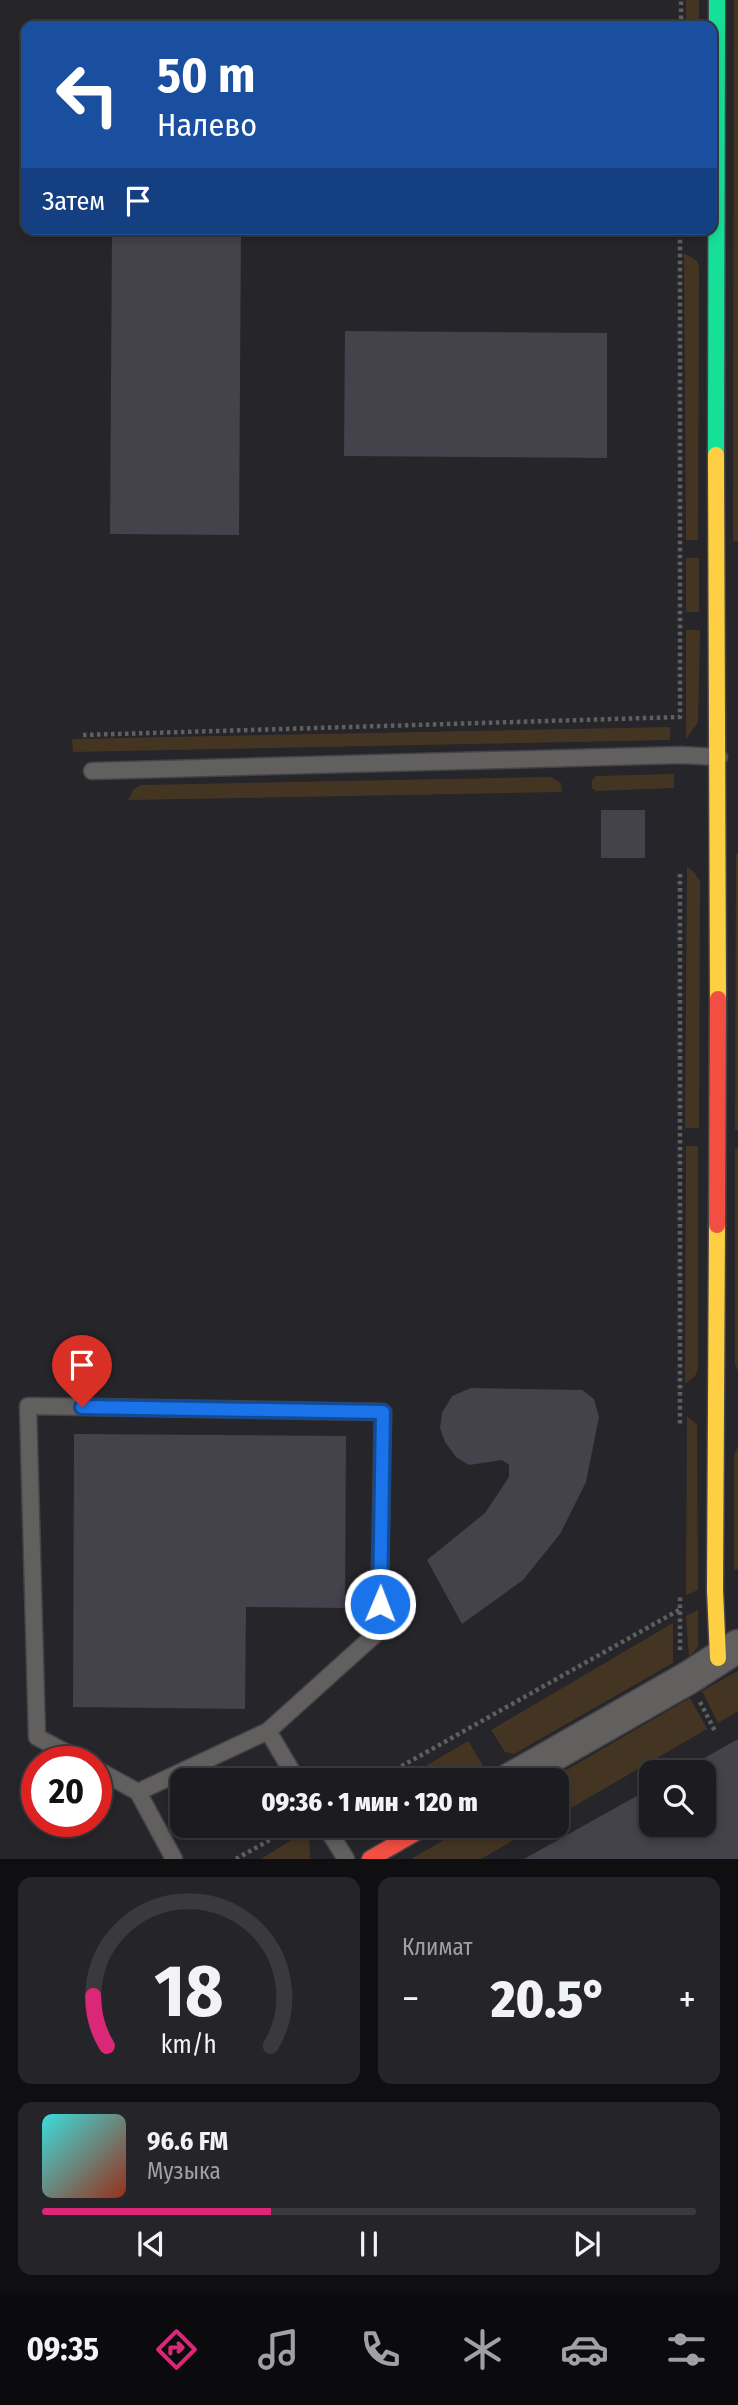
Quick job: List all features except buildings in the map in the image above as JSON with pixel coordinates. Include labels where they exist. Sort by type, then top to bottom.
[{"type":"street","points":[[530,1768],[728,1652],[715,1590],[719,757],[727,584],[718,0]]},
{"type":"street","points":[[370,1859],[406,1838]]},
{"type":"lane","points":[[92,771],[680,755],[719,757]]},
{"type":"lane","points":[[54,1746],[37,1737],[28,1406],[383,1412],[379,1632],[268,1731],[138,1792]]},
{"type":"lane","points":[[268,1731],[290,1768]]},
{"type":"lane","points":[[112,1778],[138,1792],[174,1859]]},
{"type":"lane","points":[[333,1838],[346,1859]]},
{"type":"path","points":[[681,0],[681,21]]},
{"type":"path","points":[[83,735],[680,717],[680,235]]},
{"type":"path","points":[[680,874],[680,1429]]},
{"type":"path","points":[[680,1595],[680,1661]]},
{"type":"path","points":[[398,1768],[680,1609]]},
{"type":"path","points":[[695,1692],[715,1731]]},
{"type":"path","points":[[236,1859],[273,1838]]},
{"type":"shaded area","points":[[686,0],[699,0],[699,21],[686,21]]},
{"type":"shaded area","points":[[734,0],[738,0],[738,541],[733,541]]},
{"type":"shaded area","points":[[684,253],[697,261],[699,266],[698,540],[686,540]]},
{"type":"shaded area","points":[[686,558],[699,558],[699,612],[686,612]]},
{"type":"shaded area","points":[[686,630],[700,630],[698,722],[686,739]]},
{"type":"shaded area","points":[[670,727],[670,740],[73,752],[72,739]]},
{"type":"shaded area","points":[[674,774],[674,788],[596,791],[592,788],[592,781],[596,776]]},
{"type":"shaded area","points":[[550,777],[561,783],[562,792],[128,800],[133,790],[141,785]]},
{"type":"shaded area","points":[[738,852],[738,1130],[735,1130],[736,855]]},
{"type":"shaded area","points":[[687,867],[700,881],[699,1128],[685,1128]]},
{"type":"shaded area","points":[[686,1146],[698,1146],[698,1369],[695,1376],[685,1384]]},
{"type":"shaded area","points":[[738,1148],[738,1372],[735,1363],[735,1149]]},
{"type":"shaded area","points":[[687,1416],[697,1425],[698,1590],[686,1595]]},
{"type":"shaded area","points":[[738,1446],[738,1569],[734,1570],[734,1455]]},
{"type":"shaded area","points":[[698,1610],[698,1647],[689,1657],[686,1616]]},
{"type":"shaded area","points":[[673,1623],[673,1663],[514,1754],[505,1752],[491,1730]]},
{"type":"shaded area","points":[[738,1671],[738,1711],[718,1723],[702,1691]]},
{"type":"shaded area","points":[[690,1698],[707,1729],[654,1760],[639,1760],[639,1768],[569,1809],[569,1768]]},
{"type":"shaded area","points":[[468,1741],[482,1768],[422,1768]]},
{"type":"shaded area","points":[[295,1838],[309,1838],[310,1859],[261,1859]]},
{"type":"shaded area","points":[[447,1838],[517,1838],[481,1859],[411,1859]]},
{"type":"traffic: fast","points":[[717,0],[717,21]]},
{"type":"traffic: fast","points":[[716,235],[716,455]]},
{"type":"traffic: slow","points":[[716,455],[718,999]]},
{"type":"traffic: slow","points":[[717,1225],[715,1590],[718,1658]]},
{"type":"traffic: jam","points":[[717,1225],[718,999]]},
{"type":"traffic: jam","points":[[370,1859],[406,1838]]},
{"type":"route","points":[[82,1407],[383,1412],[380,1604]]}]
